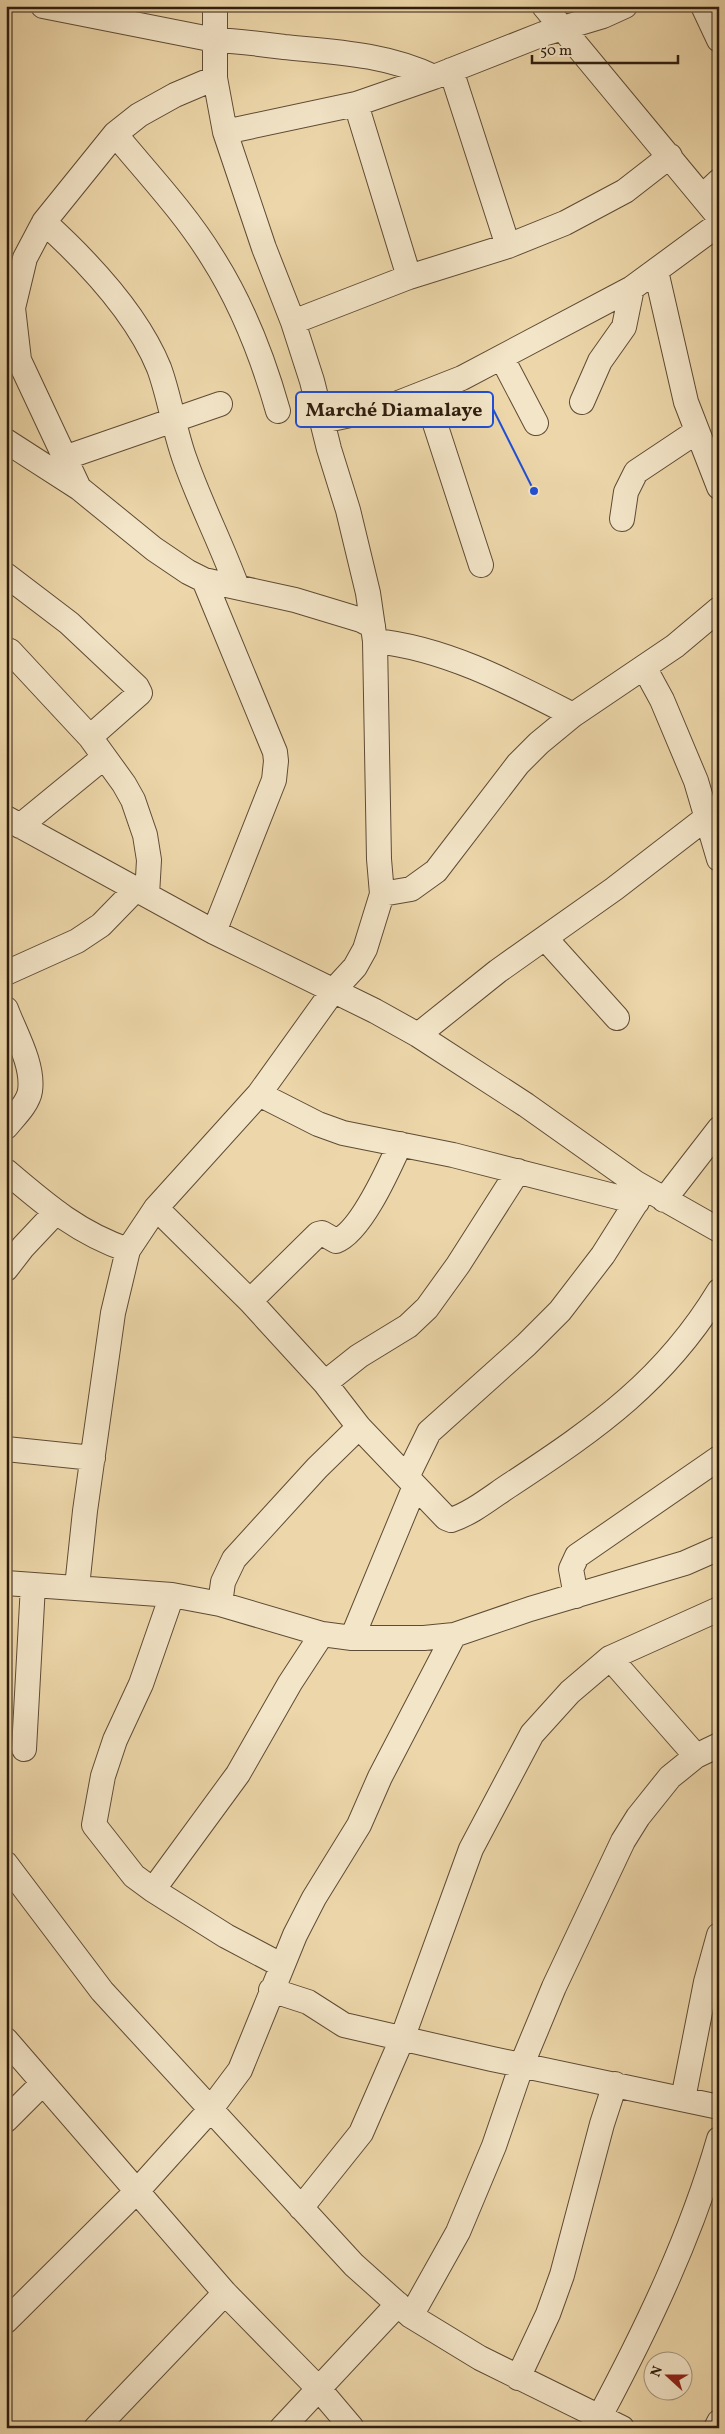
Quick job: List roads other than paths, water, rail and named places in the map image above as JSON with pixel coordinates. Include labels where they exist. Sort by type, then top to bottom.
[{"type":"street","points":[[43,6],[84,11],[215,40],[351,53],[442,73]]},
{"type":"street","points":[[77,1587],[113,1313],[128,1250],[156,1208],[259,1094],[333,991],[355,967],[365,949],[382,894],[379,859],[374,633],[356,543],[293,322],[258,232],[224,132],[215,78],[215,6]]},
{"type":"street","points":[[544,6],[670,156],[711,188],[719,217]]},
{"type":"street","points":[[224,132],[356,104],[563,27],[603,16],[624,6]]},
{"type":"street","points":[[704,6],[719,40]]},
{"type":"street","points":[[442,73],[508,246]]},
{"type":"street","points":[[79,488],[19,360],[15,336],[14,308],[17,284],[25,258],[44,222],[115,134],[139,115],[174,95],[215,78]]},
{"type":"street","points":[[356,104],[409,277]]},
{"type":"street","points":[[115,134],[196,232],[213,257],[262,358],[278,411]]},
{"type":"street","points":[[293,322],[409,277],[508,246],[565,223],[605,203],[644,178],[670,156]]},
{"type":"street","points":[[44,222],[86,264],[132,321],[158,366],[185,461],[237,587]]},
{"type":"street","points":[[322,420],[388,407],[462,378],[632,288],[719,224]]},
{"type":"street","points":[[656,271],[680,378],[696,432],[719,487]]},
{"type":"street","points":[[582,402],[600,361],[624,327],[632,288]]},
{"type":"street","points":[[502,358],[536,423]]},
{"type":"street","points":[[425,393],[481,565]]},
{"type":"street","points":[[64,458],[220,404]]},
{"type":"street","points":[[622,519],[626,492],[636,472],[696,432]]},
{"type":"street","points":[[6,441],[79,488],[154,549],[204,580],[318,607],[361,620],[374,633],[483,671],[573,715]]},
{"type":"street","points":[[6,575],[69,623],[137,687],[140,693],[90,737]]},
{"type":"street","points":[[204,580],[267,731],[276,761],[274,780],[214,932]]},
{"type":"street","points":[[382,894],[411,889],[436,871],[518,764],[539,743],[573,715],[681,642],[718,611]]},
{"type":"street","points":[[6,973],[77,941],[101,925],[142,892],[149,860],[139,816],[124,784],[103,758],[90,737],[10,651]]},
{"type":"street","points":[[644,667],[664,706],[696,781],[713,813],[719,859]]},
{"type":"street","points":[[103,758],[13,822],[214,932],[418,1035],[526,1105],[649,1197],[719,1230]]},
{"type":"street","points":[[418,1035],[498,971],[614,889],[713,813]]},
{"type":"street","points":[[545,938],[616,1018]]},
{"type":"street","points":[[6,1009],[27,1068],[30,1092],[20,1111],[6,1126]]},
{"type":"street","points":[[259,1094],[318,1124],[343,1133],[649,1197]]},
{"type":"street","points":[[352,1638],[429,1432],[526,1345],[560,1311],[649,1197],[719,1130]]},
{"type":"street","points":[[250,1301],[318,1234],[322,1233],[336,1241],[346,1236],[378,1190],[400,1144]]},
{"type":"street","points":[[6,1171],[55,1213],[102,1241],[128,1250]]},
{"type":"street","points":[[325,1383],[359,1356],[408,1326],[427,1308],[458,1265],[518,1171]]},
{"type":"street","points":[[156,1208],[250,1301],[325,1383],[359,1427],[446,1518],[452,1520],[481,1504],[594,1427],[638,1391],[673,1356],[719,1291]]},
{"type":"street","points":[[6,1269],[23,1247],[55,1213]]},
{"type":"street","points":[[220,1604],[223,1582],[234,1559],[311,1475],[359,1427]]},
{"type":"street","points":[[6,1449],[93,1458]]},
{"type":"street","points":[[576,1596],[571,1570],[576,1556],[719,1458]]},
{"type":"street","points":[[6,1584],[77,1587],[172,1595],[220,1604],[322,1634],[352,1638],[406,1639],[454,1635],[530,1609],[685,1564],[719,1548]]},
{"type":"street","points":[[24,1749],[33,1585]]},
{"type":"street","points":[[172,1595],[141,1684],[115,1740],[103,1776],[94,1825],[134,1876],[226,1936],[281,1965]]},
{"type":"street","points":[[301,2208],[362,2134],[402,2039],[471,1849],[509,1774],[532,1734],[570,1692],[610,1658],[719,1609]]},
{"type":"street","points":[[153,1890],[238,1774],[290,1684],[322,1634]]},
{"type":"street","points":[[6,2321],[138,2190],[210,2110],[240,2070],[281,1965],[314,1898],[359,1824],[380,1777],[454,1635]]},
{"type":"street","points":[[610,1658],[696,1756]]},
{"type":"street","points":[[282,2428],[319,2389],[405,2310],[458,2232],[501,2128],[522,2064],[554,1987],[623,1841],[638,1817],[670,1778],[696,1756],[719,1745]]},
{"type":"street","points":[[6,1864],[102,1991],[354,2265],[405,2310],[480,2358],[622,2428]]},
{"type":"street","points":[[683,2099],[706,1982],[719,1935]]},
{"type":"street","points":[[271,1990],[308,2002],[344,2025],[719,2107]]},
{"type":"street","points":[[6,2040],[42,2084],[138,2190],[225,2293],[319,2389],[352,2428]]},
{"type":"street","points":[[6,2120],[42,2084]]},
{"type":"street","points":[[518,2378],[548,2314],[562,2274],[602,2124],[615,2084]]},
{"type":"street","points":[[600,2416],[642,2337],[693,2221],[719,2139]]},
{"type":"street","points":[[96,2428],[225,2293]]},
{"type":"street","points":[[716,2428],[719,2422]]},
{"type":"place","name":"Marché Diamalaye","points":[[534,491]]}]
